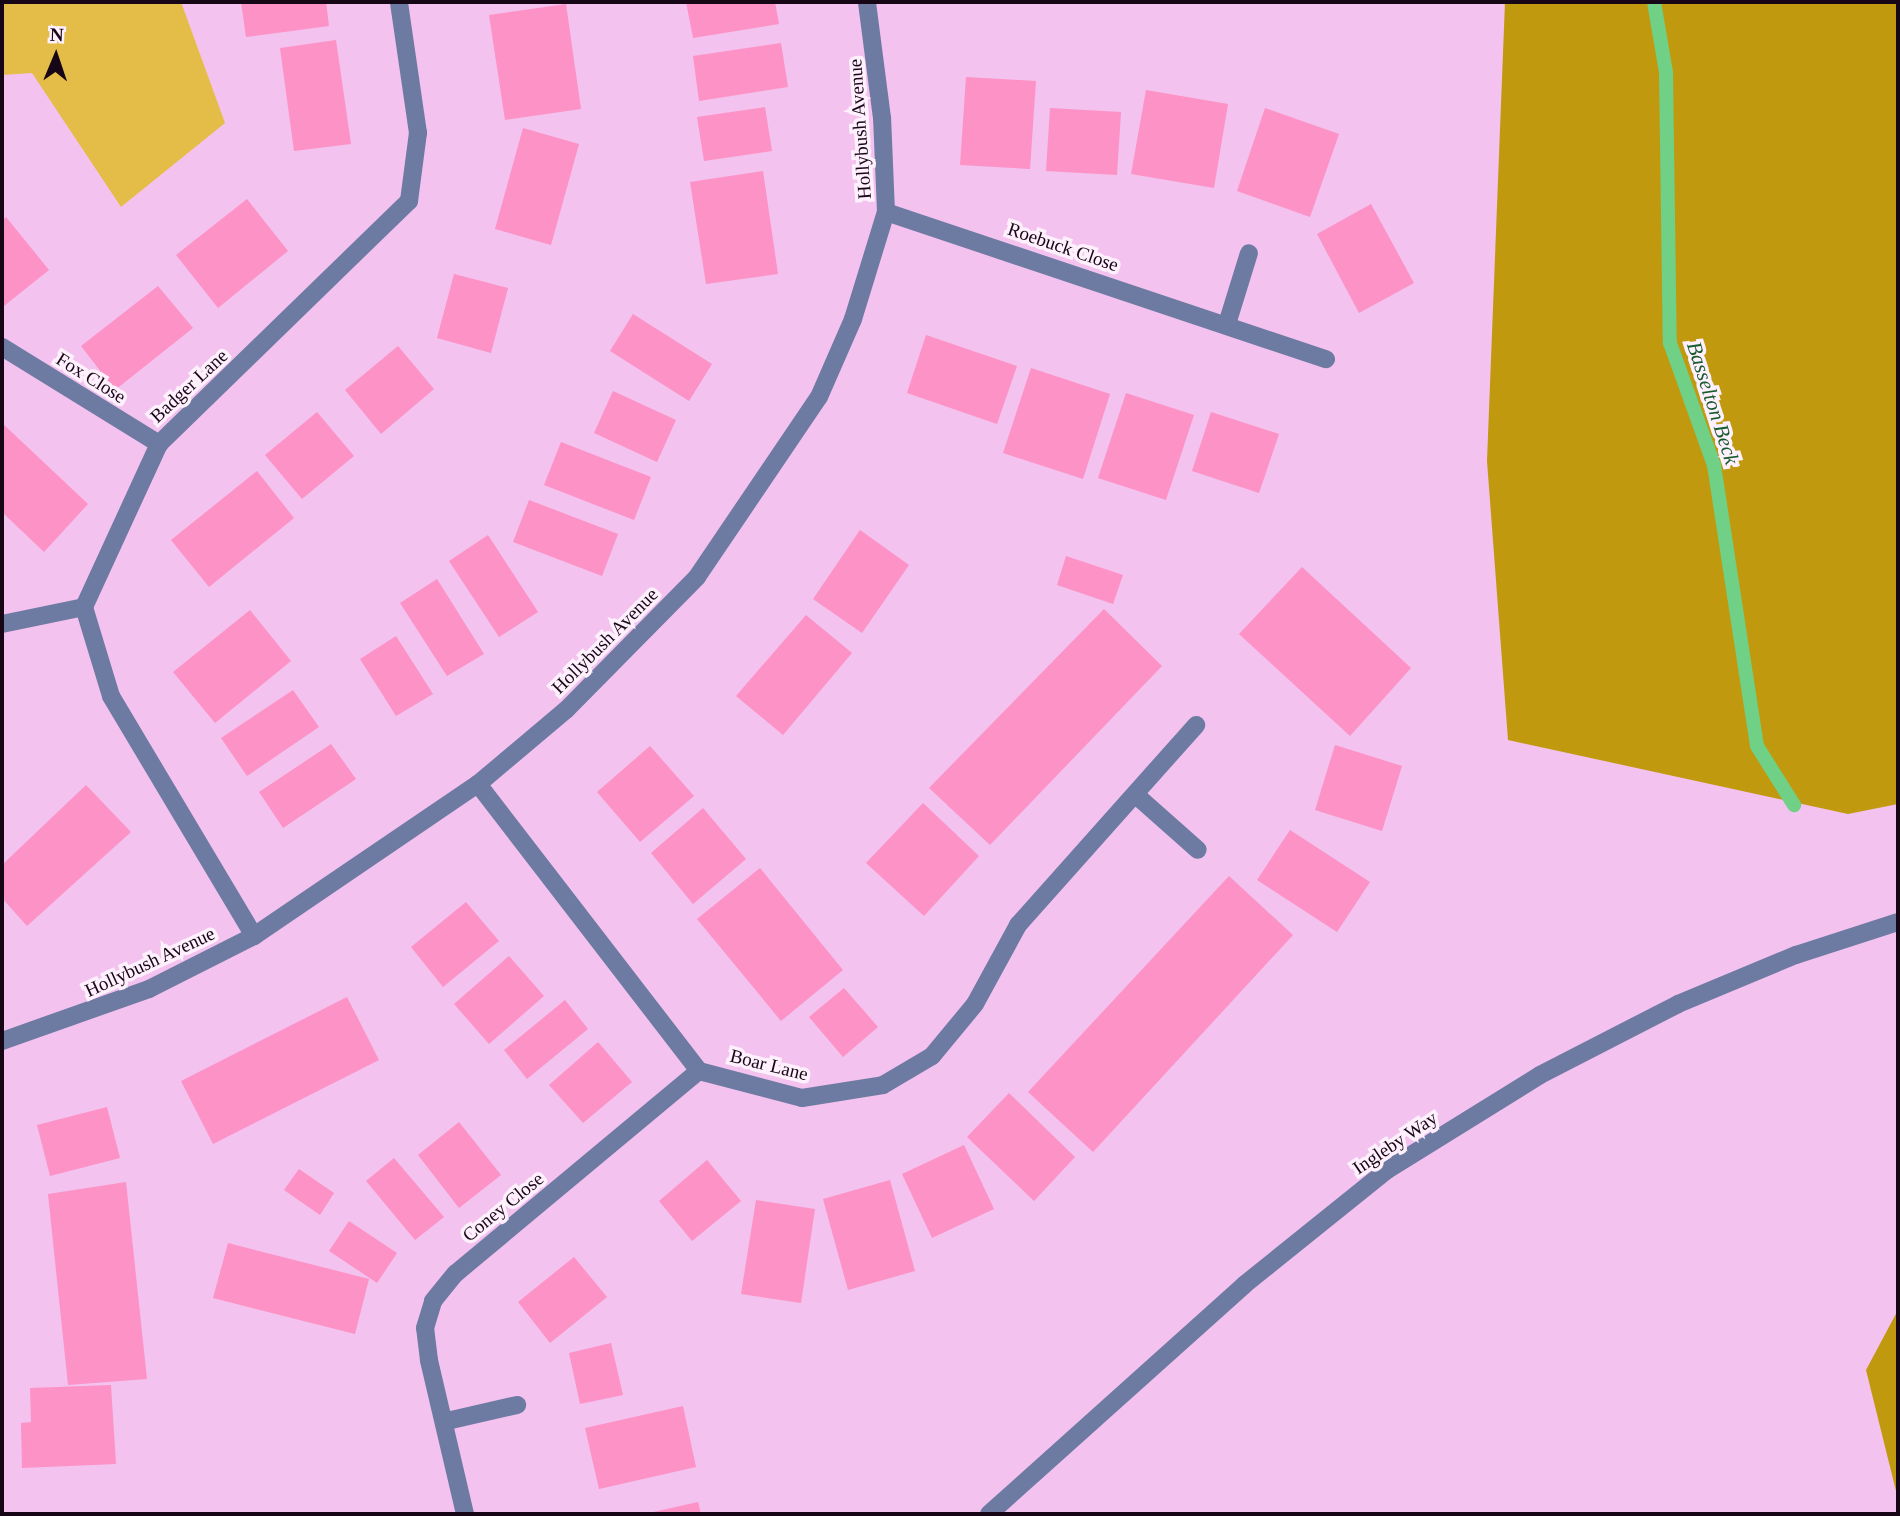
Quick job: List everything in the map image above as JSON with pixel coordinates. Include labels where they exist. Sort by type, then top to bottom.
[{"type":"street","name":"Badger Lane","points":[[83,607],[159,444],[409,201],[418,132],[399,2]]},
{"type":"street","name":"Hollybush Avenue","points":[[2,1041],[149,989],[254,936],[478,784],[566,710],[697,578],[746,511],[819,397],[853,319],[886,212],[882,118],[867,2]]},
{"type":"street","name":"Roebuck Close","points":[[886,212],[1326,359]]},
{"type":"street","points":[[1227,324],[1249,253]]},
{"type":"street","name":"Fox Close","points":[[2,347],[159,444]]},
{"type":"street","points":[[2,624],[83,607],[111,696],[254,936]]},
{"type":"street","name":"Boar Lane","points":[[699,1071],[802,1098],[883,1085],[932,1056],[975,1004],[1018,925],[1137,796],[1196,725]]},
{"type":"street","points":[[478,784],[699,1071]]},
{"type":"street","points":[[1137,796],[1198,850]]},
{"type":"street","name":"Ingleby Way","points":[[989,1514],[1244,1285],[1387,1170],[1540,1075],[1678,1004],[1796,955],[1898,922]]},
{"type":"street","name":"Coney Close","points":[[465,1514],[425,1328],[433,1301],[455,1274],[699,1071]]},
{"type":"street","points":[[447,1421],[517,1405]]},
{"type":"shaded area","points":[[2,2],[181,2],[225,123],[121,207],[32,73],[2,75]]},
{"type":"shaded area","points":[[1505,2],[1898,2],[1898,804],[1848,814],[1508,740],[1487,461]]},
{"type":"shaded area","points":[[1898,1310],[1898,1499],[1866,1370]]},
{"type":"building","points":[[241,2],[326,2],[329,26],[246,37]]},
{"type":"building","points":[[686,2],[775,2],[779,24],[693,38]]},
{"type":"building","points":[[566,4],[581,109],[505,120],[489,15]]},
{"type":"building","points":[[336,40],[351,144],[294,151],[280,48]]},
{"type":"building","points":[[781,43],[788,87],[699,101],[693,56]]},
{"type":"building","points":[[966,77],[1036,81],[1030,169],[960,165]]},
{"type":"building","points":[[1146,90],[1228,104],[1214,188],[1131,174]]},
{"type":"building","points":[[765,107],[772,151],[704,161],[697,117]]},
{"type":"building","points":[[1050,108],[1121,112],[1117,175],[1046,171]]},
{"type":"building","points":[[1265,108],[1339,134],[1310,217],[1237,191]]},
{"type":"building","points":[[523,128],[579,144],[551,245],[495,229]]},
{"type":"building","points":[[763,171],[778,274],[706,284],[690,182]]},
{"type":"building","points":[[247,199],[288,251],[218,308],[176,255]]},
{"type":"building","points":[[1371,204],[1414,283],[1359,313],[1317,234]]},
{"type":"building","points":[[6,217],[49,270],[4,306],[2,221]]},
{"type":"building","points":[[454,274],[508,288],[491,353],[437,338]]},
{"type":"building","points":[[158,286],[193,328],[115,390],[81,346]]},
{"type":"building","points":[[633,314],[712,364],[689,401],[610,351]]},
{"type":"building","points":[[926,335],[1017,366],[997,424],[907,393]]},
{"type":"building","points":[[398,346],[434,389],[381,434],[345,390]]},
{"type":"building","points":[[1031,368],[1110,394],[1083,479],[1003,453]]},
{"type":"building","points":[[613,391],[676,420],[657,462],[594,433]]},
{"type":"building","points":[[1126,393],[1194,415],[1166,500],[1098,478]]},
{"type":"building","points":[[317,412],[354,456],[302,499],[265,455]]},
{"type":"building","points":[[1211,412],[1279,434],[1259,493],[1192,471]]},
{"type":"building","points":[[2,423],[88,504],[44,552],[2,512]]},
{"type":"building","points":[[561,442],[651,477],[634,520],[544,485]]},
{"type":"building","points":[[257,471],[294,518],[209,587],[171,540]]},
{"type":"building","points":[[529,500],[618,534],[602,576],[513,542]]},
{"type":"building","points":[[860,530],[909,565],[862,633],[813,599]]},
{"type":"building","points":[[488,535],[538,612],[499,637],[449,561]]},
{"type":"building","points":[[1066,556],[1123,575],[1113,604],[1057,585]]},
{"type":"building","points":[[1302,567],[1411,668],[1350,736],[1239,634]]},
{"type":"building","points":[[437,579],[484,654],[447,676],[400,603]]},
{"type":"building","points":[[1104,609],[1162,666],[990,845],[929,788]]},
{"type":"building","points":[[250,610],[291,661],[215,723],[173,672]]},
{"type":"building","points":[[806,615],[852,653],[783,735],[736,696]]},
{"type":"building","points":[[396,636],[433,694],[396,716],[360,659]]},
{"type":"building","points":[[293,690],[319,727],[247,776],[221,738]]},
{"type":"building","points":[[331,744],[356,779],[283,828],[259,792]]},
{"type":"building","points":[[1335,745],[1402,766],[1382,831],[1315,810]]},
{"type":"building","points":[[650,746],[694,796],[640,842],[597,792]]},
{"type":"building","points":[[86,785],[131,832],[27,926],[2,898],[2,865]]},
{"type":"building","points":[[923,803],[979,856],[924,916],[866,863]]},
{"type":"building","points":[[703,808],[746,859],[693,904],[651,853]]},
{"type":"building","points":[[1290,830],[1370,882],[1337,932],[1257,880]]},
{"type":"building","points":[[760,868],[843,970],[781,1021],[697,919]]},
{"type":"building","points":[[1229,876],[1293,935],[1093,1152],[1028,1092]]},
{"type":"building","points":[[466,902],[499,941],[443,987],[411,947]]},
{"type":"building","points":[[509,956],[544,996],[489,1044],[454,1004]]},
{"type":"building","points":[[844,988],[878,1027],[843,1057],[809,1017]]},
{"type":"building","points":[[347,997],[379,1060],[213,1144],[181,1081]]},
{"type":"building","points":[[565,1000],[588,1029],[527,1079],[504,1050]]},
{"type":"building","points":[[598,1042],[632,1082],[583,1123],[549,1085]]},
{"type":"building","points":[[1009,1093],[1075,1157],[1034,1201],[967,1137]]},
{"type":"building","points":[[107,1107],[120,1158],[50,1176],[37,1125]]},
{"type":"building","points":[[459,1122],[501,1175],[459,1208],[418,1155]]},
{"type":"building","points":[[964,1145],[994,1209],[932,1238],[902,1174]]},
{"type":"building","points":[[394,1158],[444,1217],[415,1240],[366,1181]]},
{"type":"building","points":[[707,1160],[741,1201],[692,1241],[659,1201]]},
{"type":"building","points":[[299,1169],[334,1193],[320,1215],[284,1190]]},
{"type":"building","points":[[890,1180],[915,1271],[848,1290],[823,1199]]},
{"type":"building","points":[[126,1182],[147,1379],[68,1385],[48,1194]]},
{"type":"building","points":[[756,1200],[815,1209],[801,1303],[741,1294]]},
{"type":"building","points":[[349,1221],[397,1253],[377,1283],[329,1251]]},
{"type":"building","points":[[228,1243],[369,1279],[355,1334],[213,1298]]},
{"type":"building","points":[[574,1257],[607,1297],[550,1343],[518,1302]]},
{"type":"building","points":[[611,1343],[623,1395],[580,1404],[569,1353]]},
{"type":"building","points":[[111,1385],[116,1464],[22,1468],[21,1423],[31,1422],[30,1388]]},
{"type":"building","points":[[683,1406],[696,1467],[599,1489],[585,1428]]},
{"type":"building","points":[[698,1502],[701,1514],[649,1514],[649,1513]]},
{"type":"waterway","name":"Basselton Beck","points":[[1654,2],[1666,72],[1670,343],[1714,465],[1757,746],[1794,805]]}]
